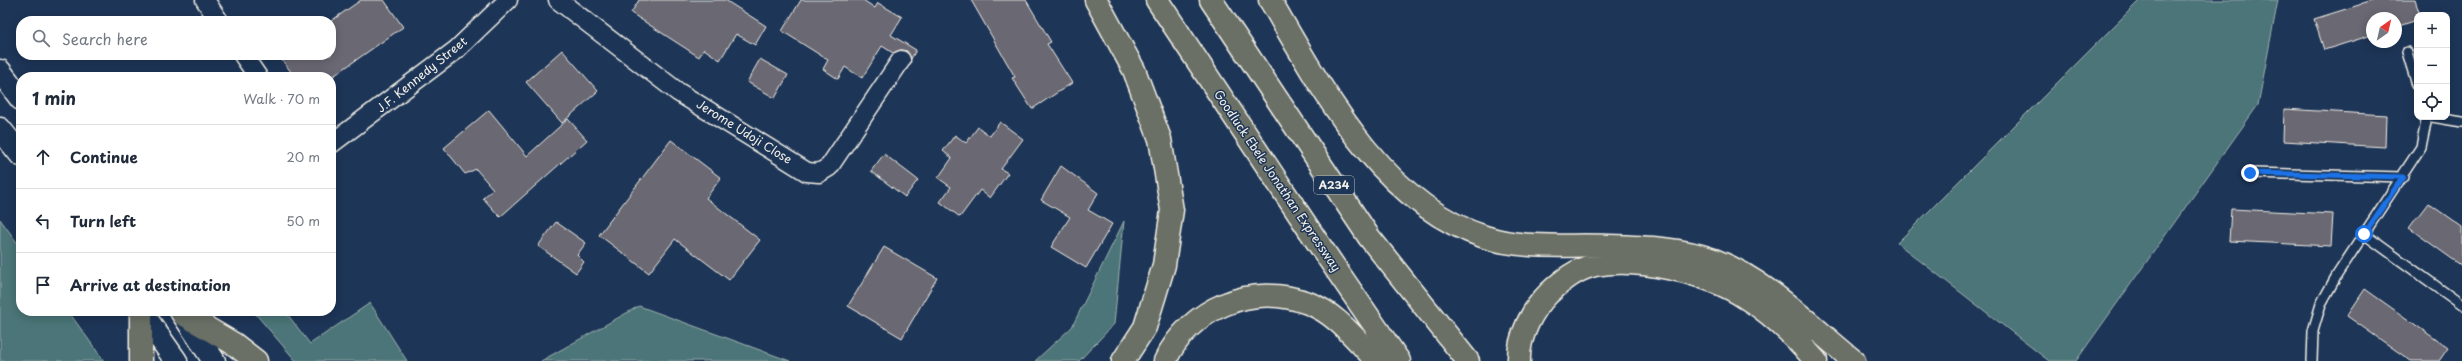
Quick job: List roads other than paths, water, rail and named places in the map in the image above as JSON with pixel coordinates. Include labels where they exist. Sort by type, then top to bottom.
[{"type":"highway","points":[[1096,0],[1134,70],[1160,139],[1172,210],[1164,266],[1145,326],[1123,361]]},
{"type":"highway","name":"Goodluck Ebele Jonathan Expressway","points":[[1157,0],[1311,233],[1399,361]]},
{"type":"highway","name":"A234","points":[[1211,0],[1369,237],[1468,361]]},
{"type":"highway","points":[[1270,0],[1333,106],[1366,151],[1408,192],[1445,219],[1484,237],[1524,245],[1664,248],[1714,260],[1760,284],[1854,361]]},
{"type":"highway","points":[[1519,361],[1524,330],[1540,302],[1565,278],[1594,266],[1625,263],[1684,273],[1713,281],[1746,298],[1780,324],[1816,361]]},
{"type":"highway","points":[[1165,361],[1171,348],[1199,317],[1233,299],[1273,294],[1308,303],[1329,314],[1377,361]]},
{"type":"highway","points":[[141,316],[141,361]]},
{"type":"highway","points":[[187,316],[234,344],[256,361]]},
{"type":"main road","points":[[0,71],[16,92]]},
{"type":"main road","points":[[0,129],[16,149]]},
{"type":"main road","points":[[144,316],[176,361]]},
{"type":"main road","points":[[184,316],[214,361]]},
{"type":"street","points":[[205,0],[216,16]]},
{"type":"street","name":"J.F. Kennedy Street","points":[[336,140],[456,50],[508,0]]},
{"type":"street","name":"Jerome Udoji Close","points":[[558,0],[678,92],[807,172],[819,173],[829,167],[901,60]]},
{"type":"street","points":[[246,60],[255,72]]},
{"type":"lane","points":[[2407,52],[2417,84]]},
{"type":"lane","points":[[2312,361],[2313,330],[2321,304],[2364,234],[2422,147],[2426,120]]},
{"type":"lane","points":[[2450,120],[2462,122]]},
{"type":"lane","points":[[2250,173],[2403,177]]},
{"type":"lane","points":[[2364,234],[2462,305]]}]
